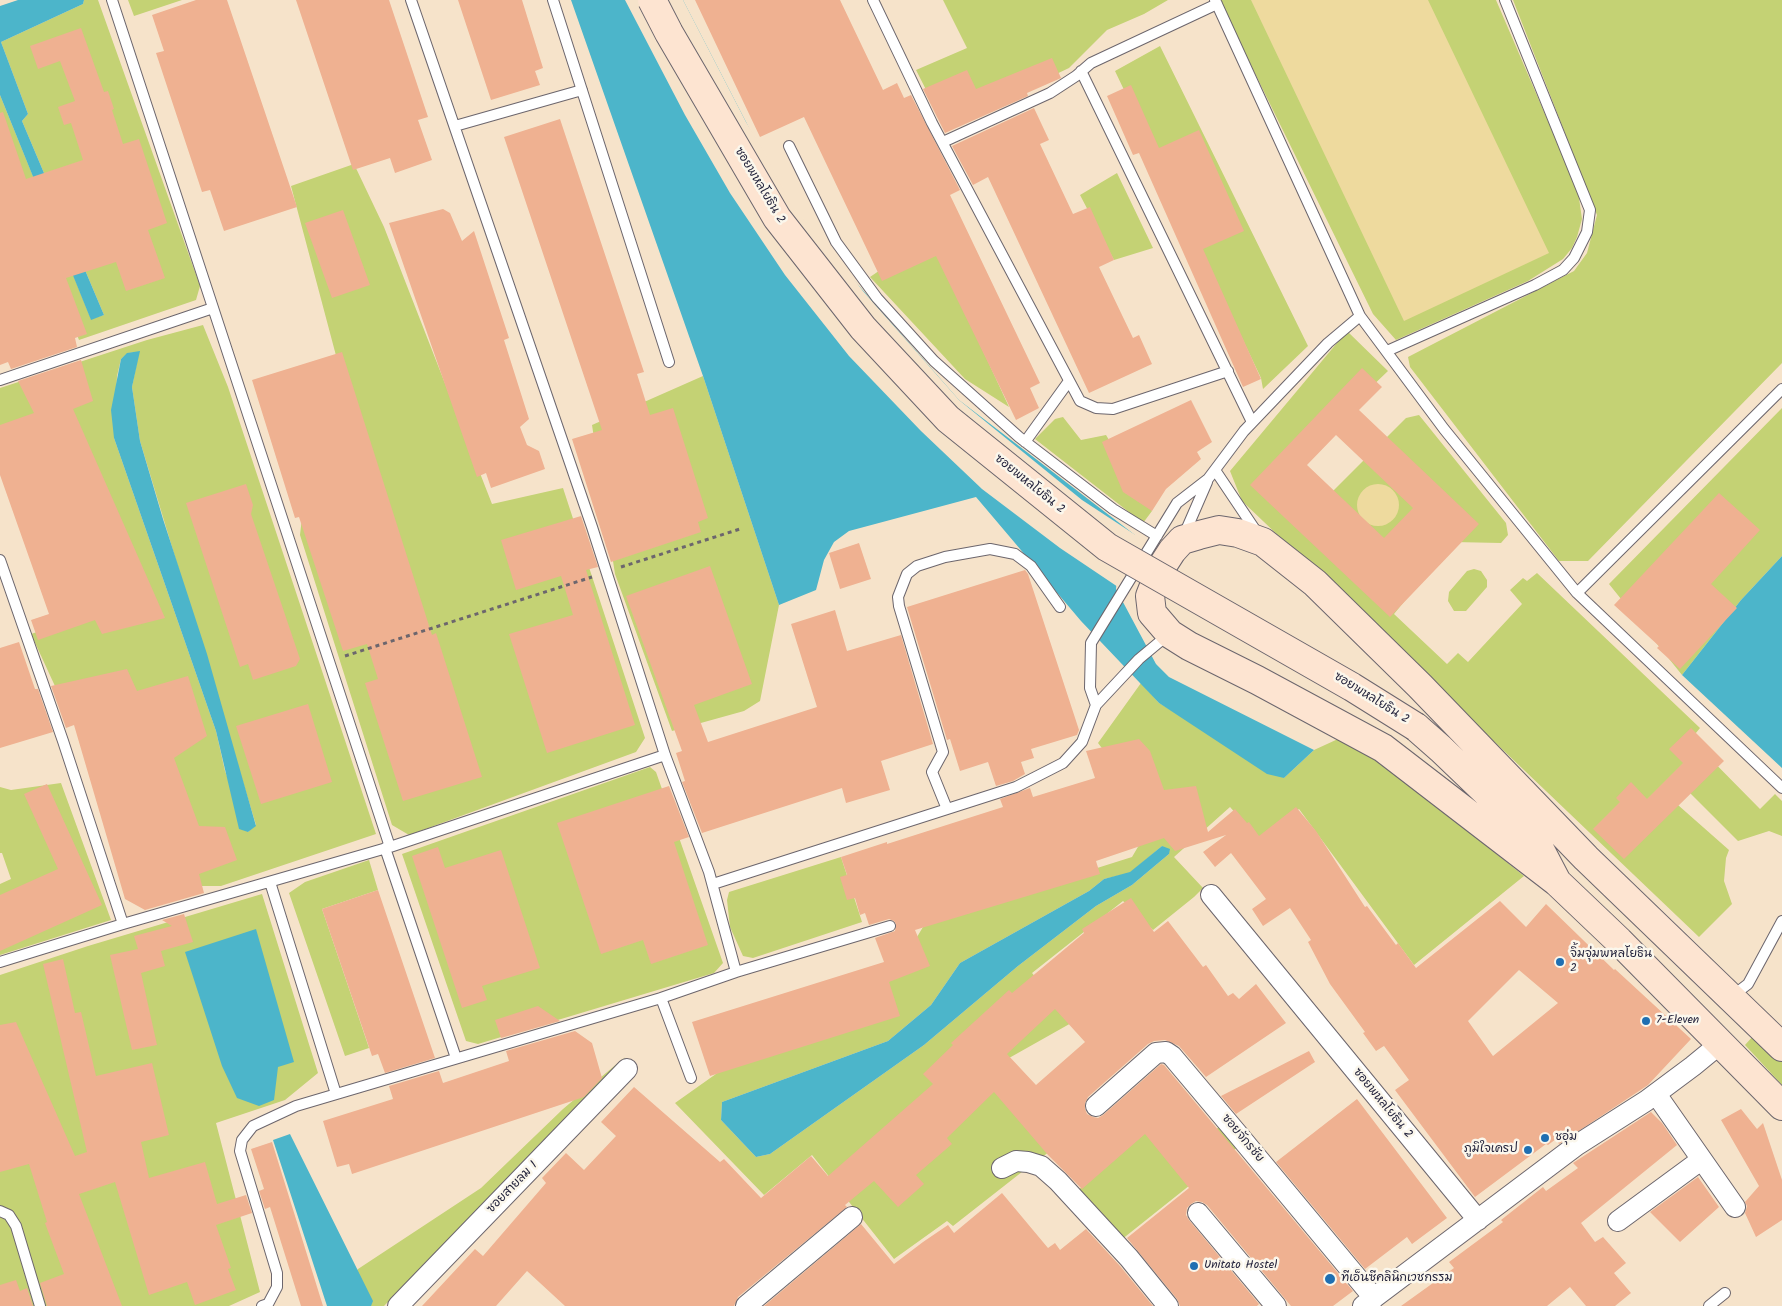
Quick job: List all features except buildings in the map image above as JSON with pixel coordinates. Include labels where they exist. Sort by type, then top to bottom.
[{"type":"street","name":"ซอยพหลโยธิน 2","points":[[652,0],[669,34],[777,218],[863,328],[948,419],[1107,547],[1352,687],[1416,727],[1441,748],[1534,838],[1556,882],[1620,941],[1782,1106]]},
{"type":"street","points":[[1556,882],[1383,748],[1257,680],[1189,646],[1163,639],[1152,613],[1150,596],[1161,568],[1172,551],[1169,538],[1219,530],[1238,533],[1263,542],[1315,583],[1420,686],[1586,858]]},
{"type":"street","name":"ซอยพหลโยธิน 2","points":[[1534,838],[1586,858],[1782,1047]]},
{"type":"street","name":"ซอยพหลโยธิน 2","points":[[1211,895],[1478,1220]]},
{"type":"street","points":[[1369,1302],[1577,1145],[1656,1094],[1693,1066],[1721,1043],[1740,1006]]},
{"type":"street","name":"ซอยจักรชัย","points":[[1096,1106],[1156,1053],[1166,1052],[1172,1056],[1241,1138],[1369,1302]]},
{"type":"street","name":"ซอยสายลม 1","points":[[398,1306],[627,1070]]},
{"type":"street","points":[[1656,1094],[1735,1207]]},
{"type":"street","points":[[1618,1221],[1701,1160]]},
{"type":"street","points":[[1002,1168],[1016,1161],[1041,1166],[1058,1181],[1129,1258],[1168,1306]]},
{"type":"street","points":[[1198,1213],[1276,1306]]},
{"type":"street","points":[[746,1306],[852,1217]]},
{"type":"lane","points":[[112,0],[329,661],[456,1058]]},
{"type":"lane","points":[[411,0],[606,572],[665,754],[713,884],[736,972]]},
{"type":"lane","points":[[553,0],[669,362]]},
{"type":"lane","points":[[873,0],[943,142],[1080,401],[1096,408],[1113,409],[1228,371]]},
{"type":"lane","points":[[1386,351],[1535,285],[1563,270],[1574,258],[1587,232],[1590,210],[1506,0]]},
{"type":"lane","points":[[943,142],[1050,94],[1091,63],[1216,2],[1360,316],[1444,429],[1578,593],[1782,788]]},
{"type":"lane","points":[[1081,71],[1252,422]]},
{"type":"lane","points":[[455,126],[582,90]]},
{"type":"lane","points":[[789,146],[836,242],[878,298],[934,361],[1025,442],[1113,509],[1169,538]]},
{"type":"lane","points":[[0,380],[213,308]]},
{"type":"lane","points":[[1096,705],[1090,688],[1091,643],[1127,583],[1169,538],[1208,479],[1252,422],[1328,343],[1360,316]]},
{"type":"lane","points":[[1025,442],[1069,381]]},
{"type":"lane","points":[[1578,593],[1782,390]]},
{"type":"lane","points":[[1215,470],[1263,542]]},
{"type":"lane","points":[[1169,538],[1177,503],[1208,479]]},
{"type":"lane","points":[[947,809],[932,772],[943,752],[899,606],[898,596],[907,574],[917,566],[945,557],[990,549],[1015,554],[1031,566],[1060,606]]},
{"type":"lane","points":[[0,560],[123,924]]},
{"type":"lane","points":[[713,884],[1016,787],[1063,763],[1082,742],[1096,705],[1139,659],[1163,639]]},
{"type":"lane","points":[[0,962],[123,924],[388,848],[665,754]]},
{"type":"lane","points":[[270,882],[336,1094]]},
{"type":"lane","points":[[1740,1006],[1748,984],[1782,921]]},
{"type":"lane","points":[[262,1306],[268,1304],[277,1288],[277,1273],[240,1151],[242,1140],[253,1126],[296,1106],[661,998],[736,972],[890,926]]},
{"type":"lane","points":[[661,998],[691,1078]]},
{"type":"lane","points":[[0,1211],[9,1215],[16,1226],[40,1306]]},
{"type":"lane","points":[[1709,1306],[1725,1293]]},
{"type":"path","points":[[329,661],[740,530]]},
{"type":"green space","points":[[84,0],[98,0],[200,286],[196,300],[79,340],[0,138],[0,95],[91,319],[104,315],[22,121],[28,114],[1,42],[83,4]]},
{"type":"green space","points":[[128,0],[182,0],[134,16]]},
{"type":"green space","points":[[943,0],[1168,0],[1144,14],[1107,30],[1069,68],[945,127],[916,70],[967,48]]},
{"type":"green space","points":[[1219,0],[1496,0],[1578,191],[1582,219],[1572,248],[1563,259],[1528,281],[1396,340],[1373,314]]},
{"type":"green space","points":[[1513,0],[1782,0],[1782,363],[1588,561],[1559,561],[1410,367],[1408,357],[1574,271],[1587,253],[1597,215]]},
{"type":"green space","points":[[1160,46],[1308,346],[1263,389],[1261,378],[1115,71]]},
{"type":"green space","points":[[354,164],[384,227],[492,504],[563,488],[645,738],[636,752],[409,835],[392,825],[300,535],[305,491],[347,397],[291,186]]},
{"type":"green space","points":[[1117,173],[1153,248],[1114,260],[1080,195]]},
{"type":"green space","points":[[930,236],[1009,407],[965,379],[870,277]]},
{"type":"green space","points":[[203,325],[228,387],[376,834],[221,886],[199,886],[60,697],[31,634],[94,613],[0,428],[0,388],[147,340]],"holes":[[[139,352],[132,387],[140,441],[256,825],[248,832],[225,771],[216,731],[114,438],[117,376],[121,359],[128,353]]]},
{"type":"green space","points":[[1347,331],[1388,371],[1296,459],[1327,497],[1406,418],[1419,415],[1506,523],[1508,535],[1501,543],[1453,542],[1394,614],[1447,664],[1458,653],[1468,662],[1522,604],[1510,590],[1523,578],[1527,581],[1537,573],[1700,728],[1691,739],[1760,809],[1775,794],[1782,801],[1782,836],[1769,831],[1738,841],[1690,793],[1678,805],[1729,850],[1726,858],[1724,881],[1732,904],[1699,937],[1242,501],[1230,471]]},
{"type":"green space","points":[[703,376],[779,605],[760,701],[744,711],[672,731],[615,574],[592,425]]},
{"type":"green space","points":[[1782,408],[1782,556],[1741,600],[1682,675],[1609,584]]},
{"type":"green space","points":[[1063,417],[1081,440],[1106,435],[1152,511],[1143,523],[1035,439],[1055,419]]},
{"type":"green space","points":[[1474,569],[1481,571],[1487,580],[1487,587],[1466,611],[1454,611],[1448,601],[1449,592],[1467,571]]},
{"type":"green space","points":[[1141,683],[1159,703],[1284,778],[1314,750],[1338,739],[1374,756],[1524,876],[1414,965],[1299,809],[1260,841],[1230,807],[1174,857],[1203,888],[1194,897],[1153,930],[1123,901],[1032,973],[1073,1022],[1002,1062],[1060,1144],[953,1226],[947,1221],[894,1259],[812,1155],[764,1195],[675,1103],[778,1030],[899,967],[926,922],[1132,857],[1155,818],[1098,743]],"holes":[[[1162,846],[1169,854],[1132,885],[1096,906],[1018,966],[924,1045],[770,1154],[756,1157],[721,1120],[722,1102],[888,1041],[931,1005],[960,963],[1089,891],[1104,879],[1130,873]]]},
{"type":"green space","points":[[650,767],[656,772],[723,963],[714,973],[478,1044],[466,1041],[402,854]]},
{"type":"green space","points":[[61,783],[111,920],[0,955],[0,884],[11,879],[2,853],[0,853],[0,787],[11,790]]},
{"type":"green space","points":[[841,857],[862,922],[753,958],[743,956],[730,927],[727,900],[729,892]]},
{"type":"green space","points":[[369,860],[378,890],[322,909],[369,1048],[345,1056],[289,893],[305,882]]},
{"type":"green space","points":[[262,894],[318,1073],[285,1100],[216,1123],[260,1292],[229,1306],[0,1306],[0,975],[88,946]]},
{"type":"green space","points":[[1754,1035],[1782,1060],[1782,1085],[1745,1045]]},
{"type":"green space","points":[[625,1057],[384,1306],[327,1306],[358,1269],[481,1188],[563,1109]]},
{"type":"green space","points":[[1221,1125],[1239,1146],[1121,1240],[1077,1191],[1147,1131],[1176,1166]]},
{"type":"sand","points":[[1251,0],[1428,0],[1549,253],[1404,321]]},
{"type":"sand","points":[[1378,484],[1393,490],[1399,505],[1393,520],[1378,526],[1363,520],[1357,505],[1363,490]]},
{"type":"water","points":[[18,0],[84,0],[83,4],[1,42],[28,114],[22,121],[104,315],[91,320],[0,95],[0,6]]},
{"type":"water","points":[[571,0],[683,0],[790,207],[959,400],[1135,535],[1118,568],[1116,589],[1156,664],[1169,677],[1314,750],[1284,778],[1267,774],[1159,703],[1081,621],[976,497],[849,531],[834,542],[824,560],[816,590],[779,605],[703,376]]},
{"type":"water","points":[[140,351],[132,387],[140,441],[207,654],[256,826],[248,832],[239,829],[216,731],[114,438],[111,410],[121,359],[127,353]]},
{"type":"water","points":[[1782,556],[1782,768],[1682,675],[1741,600]]},
{"type":"water","points":[[1162,846],[1170,849],[1169,854],[1132,885],[1096,906],[1018,966],[924,1045],[770,1154],[756,1157],[721,1120],[722,1102],[888,1041],[931,1005],[960,963],[1089,891],[1104,879],[1130,872]]},
{"type":"water","points":[[256,929],[294,1062],[278,1067],[274,1100],[259,1106],[237,1098],[222,1066],[185,952]]},
{"type":"water","points":[[290,1134],[373,1301],[371,1306],[327,1306],[273,1140]]},
{"type":"pier","points":[[625,0],[683,0],[792,206],[833,252],[863,291],[959,400],[1082,500],[1137,536],[1120,569],[1118,587],[1060,548],[982,489],[921,431],[849,356],[785,275],[730,193],[685,115]]},
{"type":"place","name":"จิ้มจุ่มพหลโยธิน 2","points":[[1560,962]]},
{"type":"place","name":"7-Eleven","points":[[1646,1021]]},
{"type":"place","name":"ชอุ่ม","points":[[1545,1138]]},
{"type":"place","name":"ภูมิใจเครป","points":[[1528,1150]]},
{"type":"place","name":"Unitato Hostel","points":[[1194,1266]]},
{"type":"place","name":"ทีเอ็นซีคลินิกเวชกรรม","points":[[1330,1279]]}]
